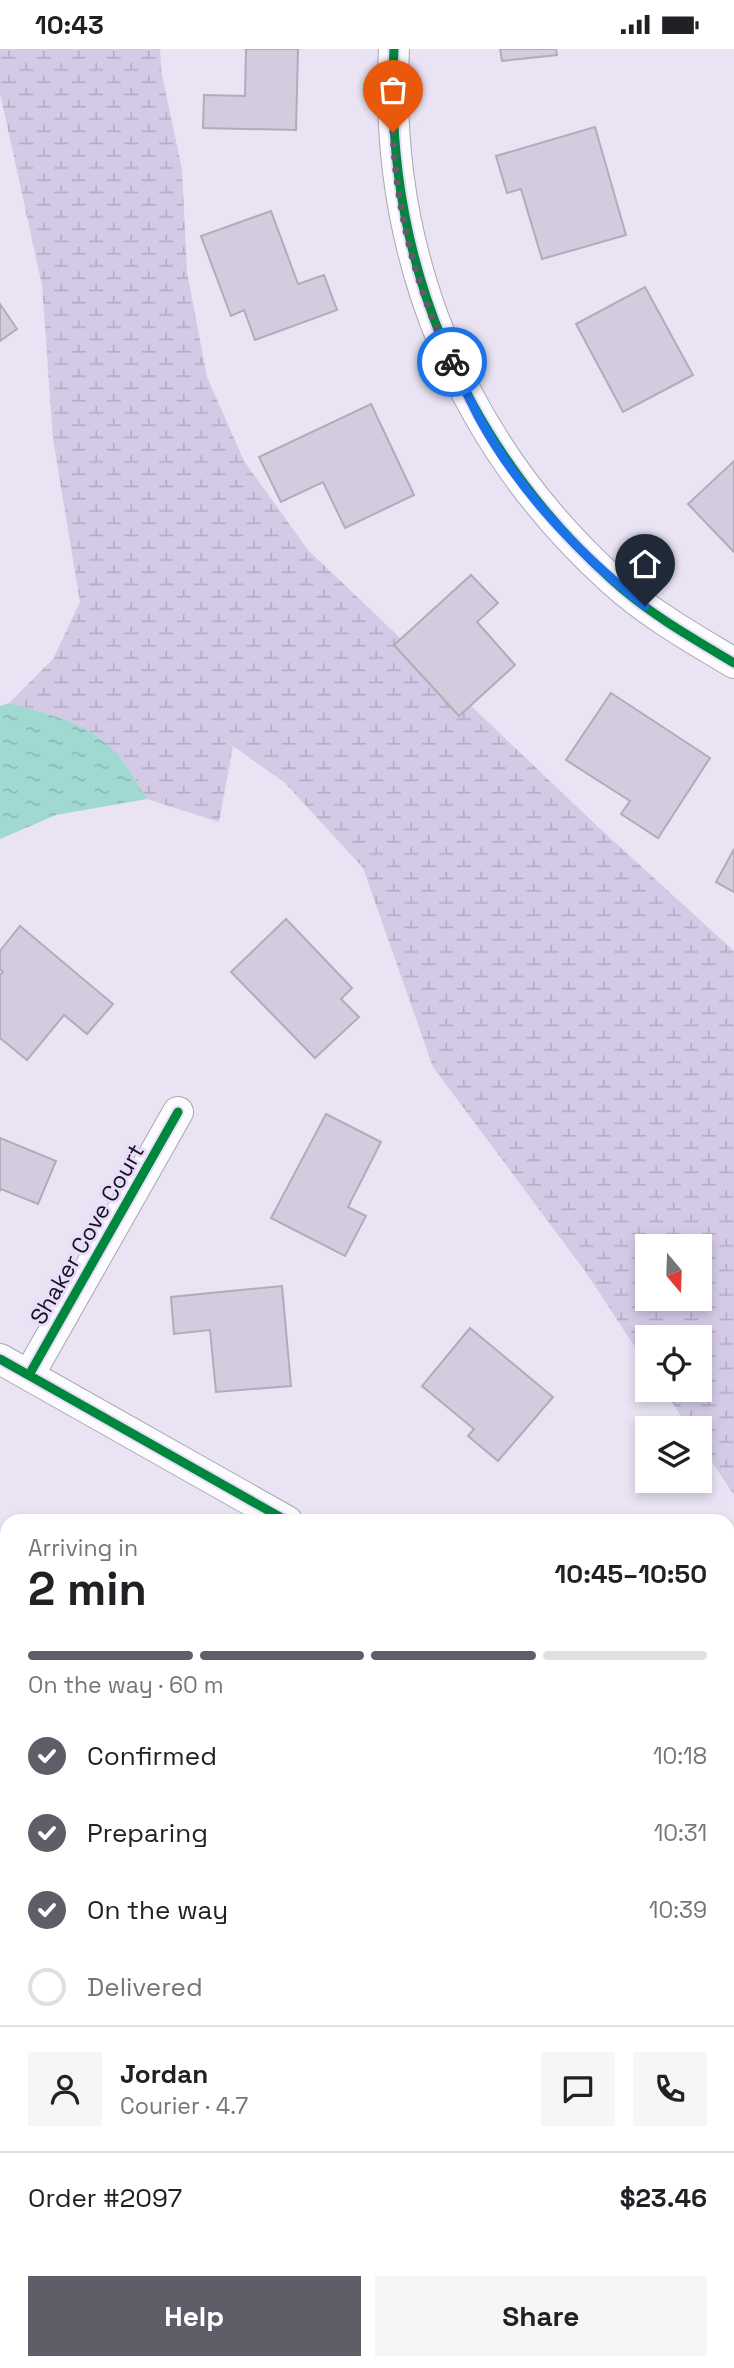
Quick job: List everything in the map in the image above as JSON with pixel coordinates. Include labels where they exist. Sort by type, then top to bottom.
[{"type":"street","points":[[394,49],[391,89],[394,154],[403,217],[419,279],[445,348],[479,417],[506,460],[553,521],[612,580],[661,619],[734,663]]},
{"type":"street","name":"Shaker Cove Court","points":[[29,1374],[178,1112]]},
{"type":"street","points":[[0,1359],[274,1514]]},
{"type":"green space","points":[[0,49],[160,49],[162,75],[182,169],[187,272],[207,377],[244,461],[308,550],[597,826],[734,951],[734,1495],[712,1462],[712,1416],[681,1416],[672,1402],[712,1402],[712,1325],[635,1325],[635,1347],[585,1271],[433,1067],[363,868],[285,783],[233,746],[219,822],[147,799],[120,757],[97,735],[69,721],[9,703],[53,659],[80,602],[53,439],[42,285],[0,93]]},
{"type":"water","points":[[9,703],[69,721],[97,735],[120,757],[147,799],[56,815],[0,839],[0,706]]},
{"type":"building","points":[[246,49],[298,49],[296,130],[203,128],[204,95],[245,96]]},
{"type":"building","points":[[500,49],[556,49],[557,55],[502,61]]},
{"type":"building","points":[[595,127],[626,235],[542,259],[521,189],[507,193],[496,156]]},
{"type":"building","points":[[271,211],[298,284],[324,275],[337,310],[255,340],[244,310],[231,316],[201,236]]},
{"type":"building","points":[[645,287],[693,375],[623,412],[576,324]]},
{"type":"building","points":[[0,304],[17,329],[0,341]]},
{"type":"building","points":[[371,404],[414,495],[345,528],[323,482],[281,502],[259,457]]},
{"type":"building","points":[[734,461],[734,552],[688,504]]},
{"type":"building","points":[[471,575],[498,603],[477,622],[515,665],[459,716],[394,645]]},
{"type":"building","points":[[611,693],[710,758],[658,838],[621,814],[630,801],[566,760]]},
{"type":"building","points":[[734,849],[734,892],[716,882]]},
{"type":"building","points":[[286,919],[352,988],[341,999],[359,1017],[315,1058],[231,972]]},
{"type":"building","points":[[20,926],[113,1004],[87,1034],[64,1015],[27,1060],[0,1038],[0,975],[3,972],[0,969],[0,951]]},
{"type":"building","points":[[326,1114],[381,1142],[348,1207],[366,1216],[345,1256],[271,1218]]},
{"type":"building","points":[[0,1138],[56,1161],[38,1204],[1,1189],[0,1191]]},
{"type":"building","points":[[282,1286],[291,1386],[216,1392],[210,1330],[174,1334],[171,1297]]},
{"type":"building","points":[[470,1328],[553,1397],[498,1461],[468,1436],[474,1429],[422,1386]]},
{"type":"cycle path","points":[[394,49],[394,125],[402,199],[418,270],[442,339],[473,405],[512,468],[559,526],[612,580],[655,614],[734,663]]},
{"type":"cycle path","points":[[29,1375],[178,1112]]},
{"type":"cycle path","points":[[0,1359],[275,1514]]},
{"type":"way so far","points":[[393,132],[403,217],[419,279],[452,362]]},
{"type":"route","points":[[452,362],[479,417],[506,460],[553,521],[612,580],[645,606]]}]
